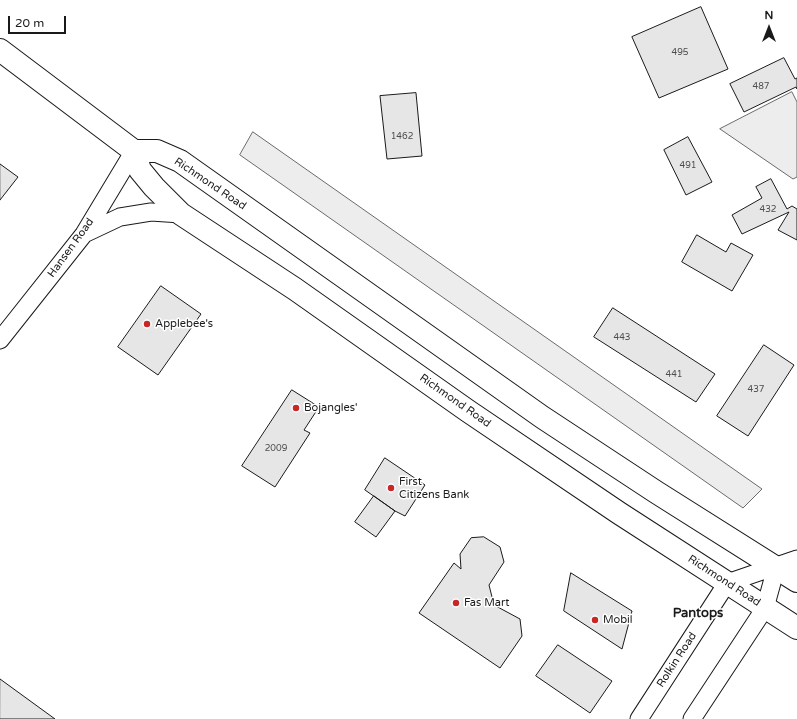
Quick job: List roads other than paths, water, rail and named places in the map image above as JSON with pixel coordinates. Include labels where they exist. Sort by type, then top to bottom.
[{"type":"highway","points":[[0,50],[134,151]]},
{"type":"highway","name":"Richmond Road","points":[[797,581],[656,492],[542,417],[180,161],[157,151],[134,151],[140,170],[154,188],[181,214],[295,289],[475,415],[797,628]]},
{"type":"street","name":"Hansen Road","points":[[0,340],[84,234],[134,151]]},
{"type":"street","points":[[84,234],[120,217],[151,212],[181,214]]},
{"type":"street","points":[[727,583],[797,560]]},
{"type":"street","points":[[692,719],[765,608],[776,568]]},
{"type":"street","name":"Rolkin Road","points":[[639,719],[727,583]]},
{"type":"place","name":"Applebee's","points":[[147,324]]},
{"type":"place","name":"Bojangles'","points":[[296,408]]},
{"type":"place","name":"First Citizens Bank","points":[[391,488]]},
{"type":"place","name":"Fas Mart","points":[[456,603]]},
{"type":"place","name":"Mobil","points":[[595,620]]},
{"type":"district","name":"Pantops","points":[[698,614]]}]
